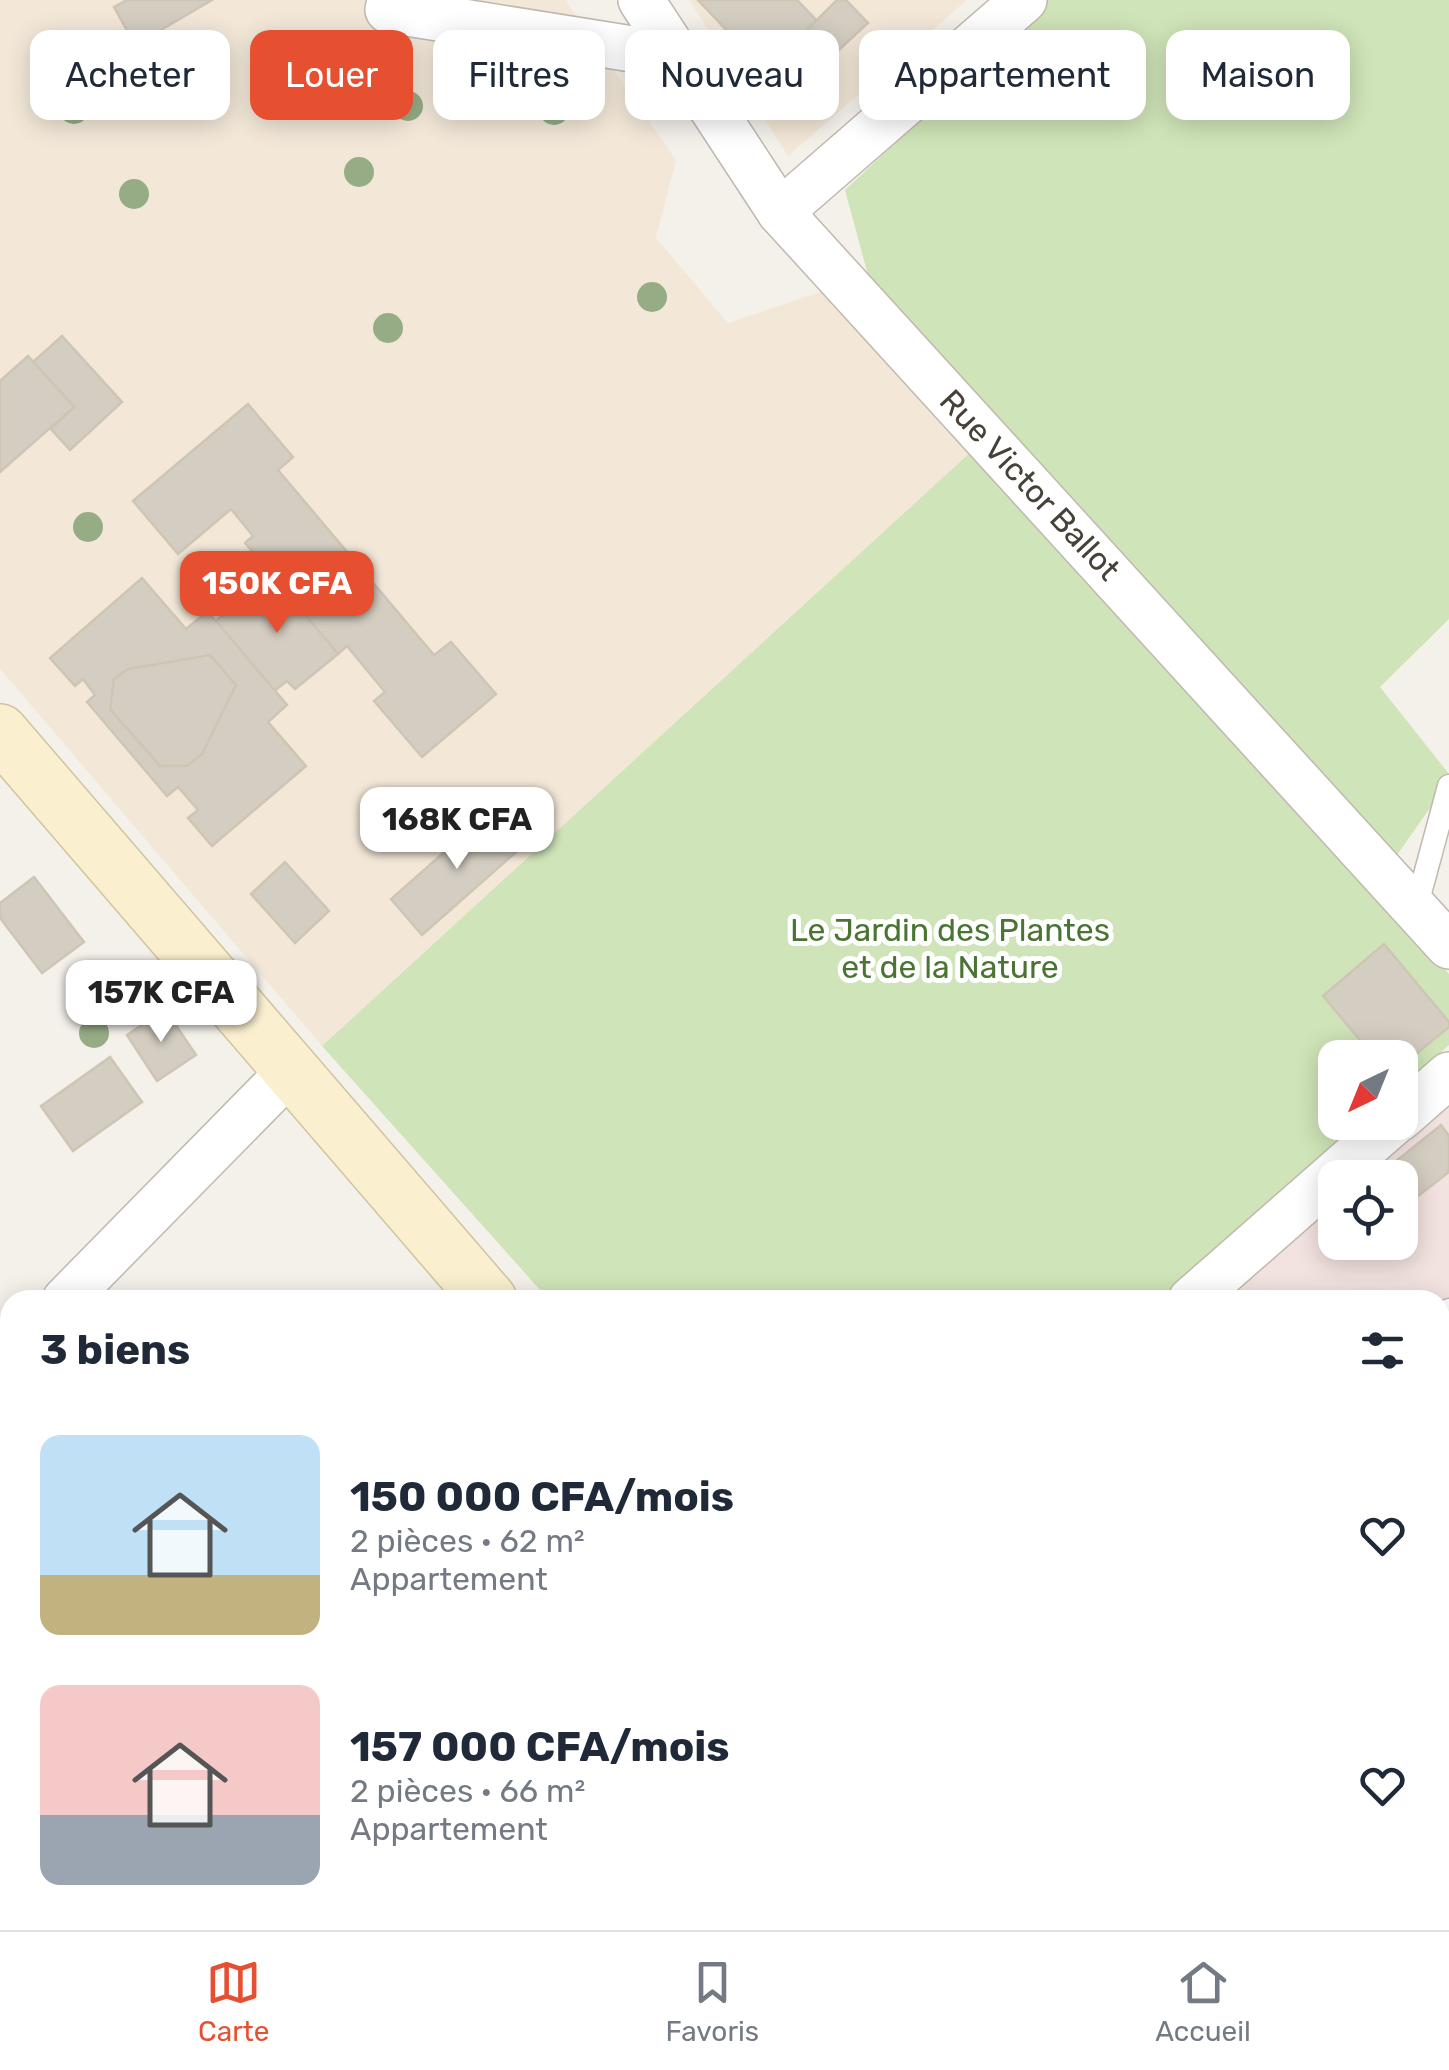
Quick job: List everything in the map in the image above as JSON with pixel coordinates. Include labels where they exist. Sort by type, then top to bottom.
[{"type":"main road","points":[[0,732],[480,1290]]},
{"type":"street","points":[[390,0],[388,10],[625,48]]},
{"type":"street","name":"Rue Victor Ballot","points":[[640,0],[659,30]]},
{"type":"street","points":[[780,212],[1024,0]]},
{"type":"street","name":"Rue Victor Ballot","points":[[719,120],[780,212],[1449,946]]},
{"type":"street","points":[[75,1290],[290,1071]]},
{"type":"street","points":[[1418,1102],[1449,1075]]},
{"type":"street","points":[[1202,1290],[1373,1140]]},
{"type":"lane","points":[[1416,908],[1449,786]]},
{"type":"shaded area","points":[[0,0],[565,0],[586,30],[433,30],[433,120],[605,120],[605,58],[625,86],[625,120],[648,120],[676,160],[656,238],[728,323],[826,290],[974,449],[322,1046],[0,669]]},
{"type":"shaded area","points":[[689,0],[967,0],[933,30],[859,30],[859,94],[839,112],[839,30],[708,30]]},
{"type":"shaded area","points":[[765,120],[829,120],[788,156]]},
{"type":"shaded area","points":[[1449,1100],[1449,1290],[1228,1290],[1318,1212],[1318,1260],[1418,1260],[1418,1160],[1377,1160],[1401,1140],[1418,1140],[1418,1126]]},
{"type":"green space","points":[[1048,0],[1449,0],[1449,619],[1380,687],[1449,774],[1449,781],[1385,872],[881,323],[845,190],[920,120],[1146,120],[1146,30],[1016,30]]},
{"type":"green space","name":"Le Jardin des Plantes et de la Nature","points":[[974,449],[1449,974],[1449,1045],[1418,1072],[1418,1040],[1318,1040],[1318,1140],[1342,1140],[1171,1290],[540,1290],[322,1046]]},
{"type":"building","points":[[127,0],[212,0],[161,30],[127,30],[114,7]]},
{"type":"building","points":[[698,0],[797,0],[818,22],[809,30],[726,30]]},
{"type":"building","points":[[837,0],[846,0],[868,23],[839,50],[839,30],[807,30]]},
{"type":"building","points":[[62,336],[122,402],[70,450],[51,429],[74,407],[33,362]]},
{"type":"building","points":[[28,356],[74,407],[0,472],[0,381]]},
{"type":"building","points":[[248,404],[293,457],[278,470],[434,655],[451,642],[496,694],[422,757],[374,701],[385,692],[347,646],[338,654],[245,543],[253,536],[231,509],[178,554],[133,501]]},
{"type":"building","points":[[272,575],[338,654],[295,689],[287,681],[274,691],[216,621]]},
{"type":"building","points":[[142,578],[186,629],[207,612],[216,621],[287,705],[268,722],[306,766],[212,846],[188,818],[198,810],[178,787],[167,796],[87,702],[95,695],[83,679],[75,686],[50,658]]},
{"type":"building","points":[[210,655],[236,685],[202,754],[187,766],[160,766],[110,709],[114,679],[128,669]]},
{"type":"building","points":[[492,810],[523,846],[422,935],[391,899]]},
{"type":"building","points":[[285,862],[329,911],[295,943],[251,894]]},
{"type":"building","points":[[34,877],[84,942],[42,973],[0,918],[0,903]]},
{"type":"building","points":[[1384,944],[1449,1022],[1449,1027],[1418,1052],[1418,1040],[1360,1040],[1323,996]]},
{"type":"building","points":[[165,1009],[196,1055],[157,1081],[127,1035]]},
{"type":"building","points":[[110,1057],[142,1102],[73,1151],[41,1106]]},
{"type":"building","points":[[1441,1125],[1449,1136],[1449,1172],[1418,1196],[1418,1160],[1397,1160]]}]
